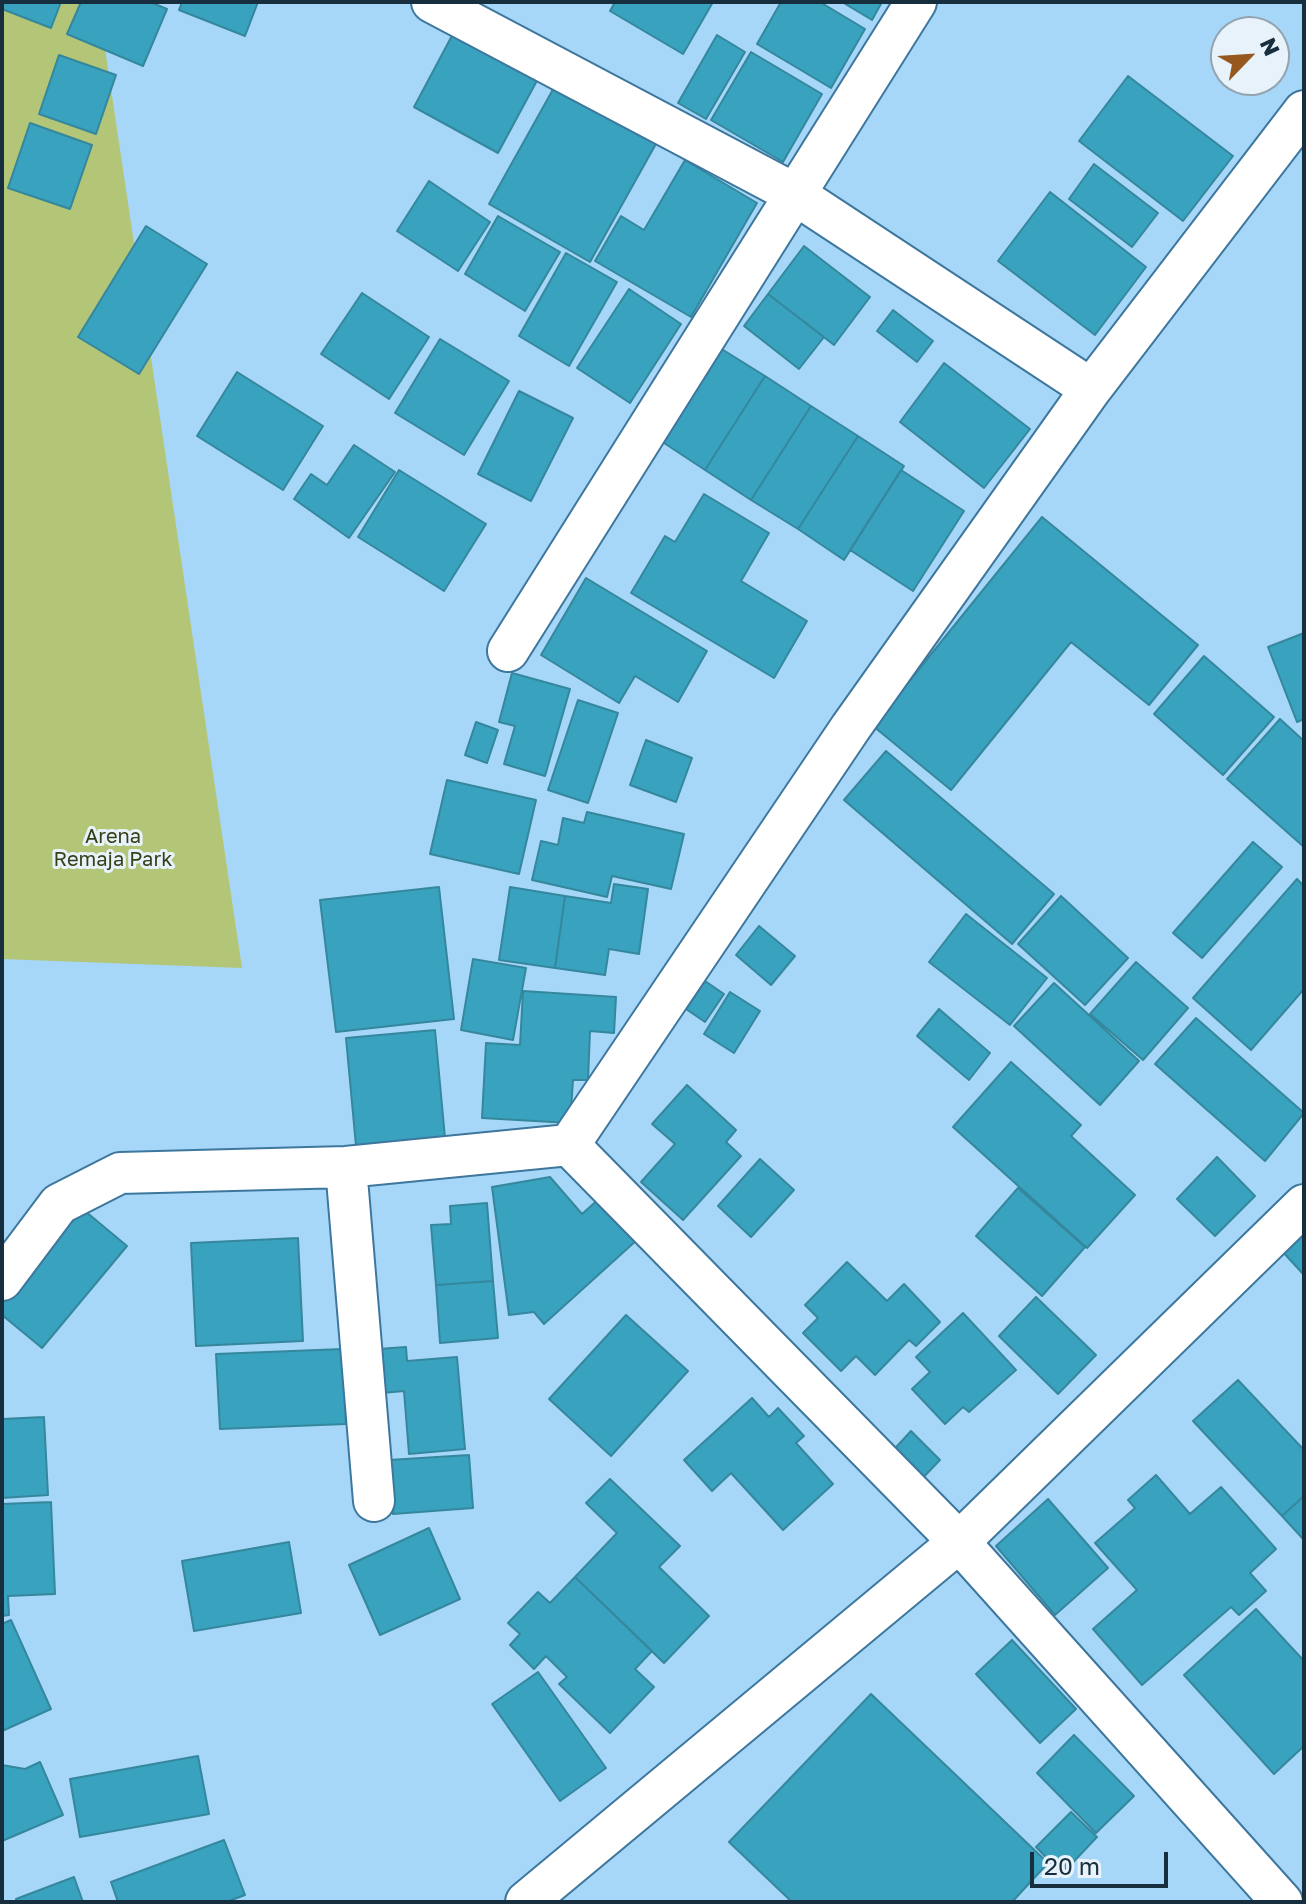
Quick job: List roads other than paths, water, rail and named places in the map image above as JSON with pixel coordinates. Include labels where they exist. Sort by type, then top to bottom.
[{"type":"street","points":[[432,2],[793,193],[1091,389]]},
{"type":"street","points":[[508,651],[793,193],[916,2]]},
{"type":"street","points":[[569,1145],[851,727],[1091,389],[1304,111]]},
{"type":"street","points":[[2,1280],[59,1204],[120,1173],[346,1167],[569,1145]]},
{"type":"street","points":[[569,1145],[959,1542],[1282,1902]]},
{"type":"street","points":[[346,1167],[374,1501]]},
{"type":"street","points":[[526,1902],[959,1542],[1304,1205]]},
{"type":"park label","name":"Arena Remaja Park","points":[[113,848]]}]
